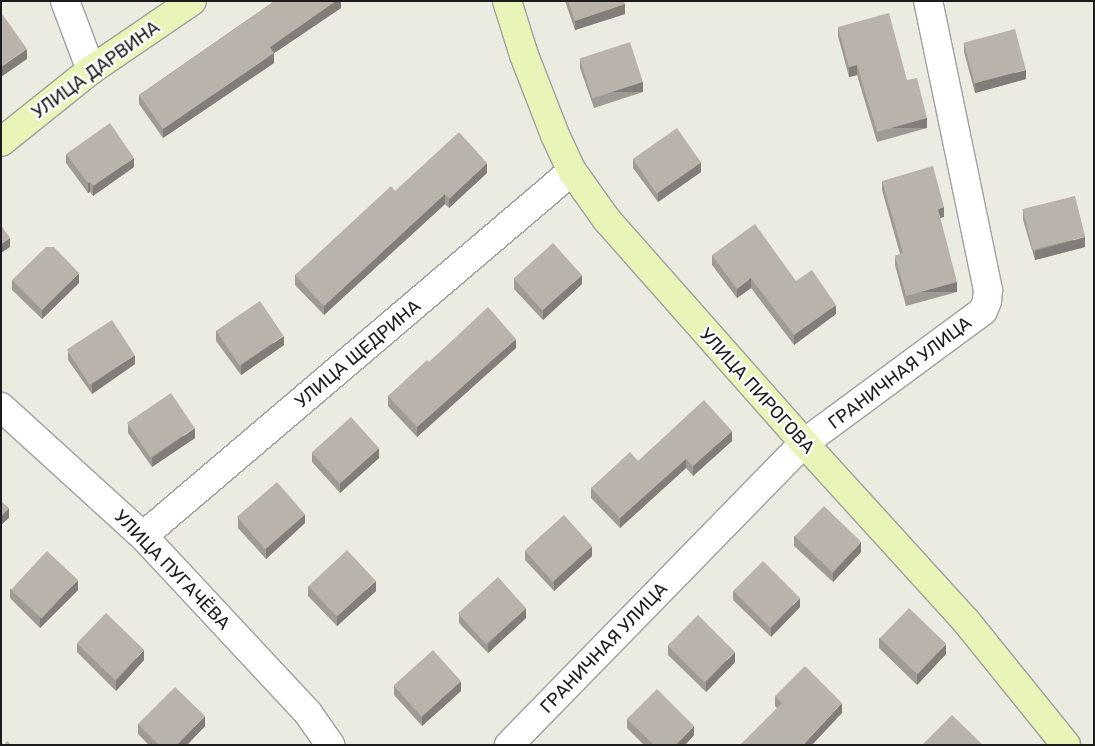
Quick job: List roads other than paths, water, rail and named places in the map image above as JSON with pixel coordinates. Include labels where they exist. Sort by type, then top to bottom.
[{"type":"street","points":[[65,1],[91,70]]},
{"type":"street","name":"УЛИЦА ДАРВИНА","points":[[1,142],[91,70],[192,1]]},
{"type":"street","name":"УЛИЦА ПИРОГОВА","points":[[507,1],[524,55],[555,135],[572,171],[632,251],[804,444],[966,621],[1066,745]]},
{"type":"street","name":"ГРАНИЧНАЯ УЛИЦА","points":[[509,745],[804,444],[983,311],[988,301],[988,290],[928,1]]},
{"type":"street","name":"УЛИЦА ЩЕДРИНА","points":[[143,536],[572,171]]},
{"type":"street","name":"УЛИЦА ПУГАЧЁВА","points":[[1,407],[143,536],[308,713],[330,745]]}]
